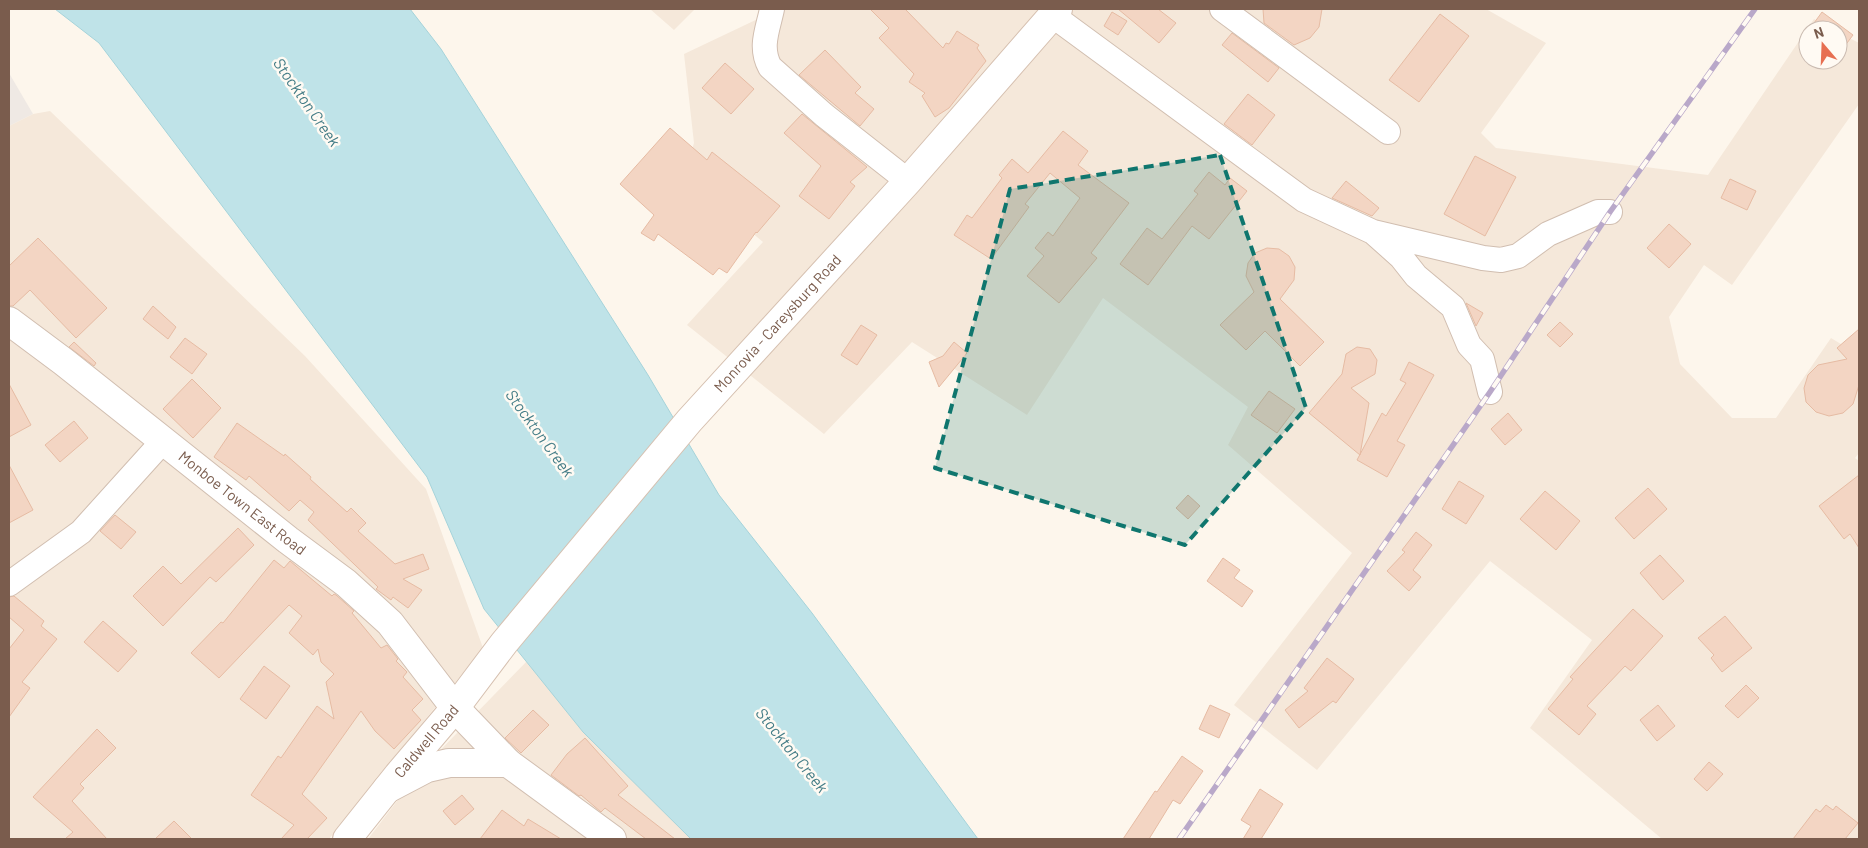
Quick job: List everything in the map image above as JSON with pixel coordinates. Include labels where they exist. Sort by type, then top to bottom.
[{"type":"main road","name":"Monrovia - Careysburg Road","points":[[504,643],[689,421],[908,180],[1055,12]]},
{"type":"main road","name":"Monboe Town East Road","points":[[9,321],[354,590],[390,623],[455,708],[508,763],[612,839]]},
{"type":"main road","name":"Caldwell Road","points":[[348,839],[455,708],[504,643]]},
{"type":"main road","points":[[387,789],[427,768],[449,763],[508,763]]},
{"type":"street","points":[[772,9],[764,46],[764,57],[770,67],[824,115],[908,180]]},
{"type":"street","points":[[1222,9],[1388,132]]},
{"type":"street","points":[[1055,12],[1304,200],[1373,232],[1483,258],[1501,260],[1518,256],[1548,234],[1598,212],[1610,212]]},
{"type":"street","points":[[1373,232],[1401,258],[1416,276],[1453,308],[1469,345],[1482,359],[1490,392]]},
{"type":"street","points":[[9,584],[81,532],[164,440]]},
{"type":"highlighted area","points":[[1220,155],[1306,408],[1185,545],[935,468],[1010,189]]},
{"type":"shaded area","points":[[650,9],[695,9],[674,30]]},
{"type":"shaded area","points":[[779,9],[1486,9],[1546,43],[1481,133],[1496,148],[1708,175],[1798,43],[1798,70],[1848,70],[1848,37],[1859,43],[1859,104],[1732,285],[1704,265],[1669,317],[1680,364],[1732,418],[1776,418],[1831,338],[1859,355],[1859,453],[1855,458],[1859,461],[1859,839],[1662,839],[1530,728],[1592,640],[1490,561],[1317,770],[1234,705],[1352,553],[1228,445],[1248,407],[1103,298],[1027,415],[912,342],[824,434],[687,325],[763,242],[684,176],[694,143],[684,54]]},
{"type":"shaded area","points":[[9,73],[33,114],[9,126]]},
{"type":"shaded area","points":[[50,111],[305,356],[426,489],[483,648],[329,839],[9,839],[9,126],[33,114]]},
{"type":"shaded area","points":[[529,659],[715,839],[368,839],[420,771]]},
{"type":"water","name":"Stockton Creek","points":[[55,9],[410,9],[441,49],[648,375],[719,495],[812,613],[978,839],[691,839],[583,732],[484,609],[427,477],[99,43]]},
{"type":"building","points":[[870,9],[905,9],[943,48],[946,43],[949,44],[957,31],[979,45],[977,48],[986,61],[949,108],[935,117],[922,96],[925,93],[909,82],[914,74],[879,38],[889,28]]},
{"type":"building","points":[[1118,9],[1158,9],[1176,23],[1159,43]]},
{"type":"building","points":[[1263,9],[1322,9],[1319,27],[1310,38],[1294,45],[1264,23]]},
{"type":"building","points":[[1112,12],[1127,21],[1118,35],[1104,26]]},
{"type":"building","points":[[1822,12],[1833,20],[1816,20]]},
{"type":"building","points":[[1440,14],[1469,36],[1419,102],[1389,80]]},
{"type":"building","points":[[1848,31],[1853,35],[1848,42]]},
{"type":"building","points":[[1232,33],[1279,68],[1268,82],[1222,45]]},
{"type":"building","points":[[825,50],[861,87],[855,93],[874,109],[860,126],[799,75]]},
{"type":"building","points":[[725,63],[754,89],[731,114],[702,88]]},
{"type":"building","points":[[1248,94],[1275,115],[1252,145],[1224,124]]},
{"type":"building","points":[[802,114],[867,167],[850,182],[855,186],[829,219],[799,196],[821,166],[784,133]]},
{"type":"building","points":[[670,128],[707,160],[712,152],[780,206],[756,232],[727,273],[719,268],[713,275],[658,234],[654,241],[641,233],[654,215],[620,184]]},
{"type":"building","points":[[1063,131],[1088,151],[1078,165],[1129,203],[1091,253],[1097,258],[1059,303],[1027,276],[1044,256],[1035,248],[1048,232],[1053,236],[1080,198],[1050,173],[1025,204],[1029,207],[991,259],[954,235],[967,215],[972,218],[1002,178],[999,175],[1012,159],[1028,173]]},
{"type":"building","points":[[1475,156],[1516,177],[1485,236],[1444,214]]},
{"type":"building","points":[[1209,172],[1225,185],[1230,178],[1247,191],[1209,239],[1192,226],[1148,285],[1120,264],[1147,228],[1162,239],[1198,194],[1194,191]]},
{"type":"building","points":[[1730,179],[1756,191],[1747,210],[1721,198]]},
{"type":"building","points":[[1346,181],[1379,208],[1372,216],[1332,198]]},
{"type":"building","points":[[1669,224],[1691,244],[1669,268],[1647,248]]},
{"type":"building","points":[[38,238],[107,308],[76,338],[30,290],[13,306],[9,306],[9,266]]},
{"type":"building","points":[[1267,248],[1279,249],[1289,256],[1295,267],[1294,280],[1280,299],[1324,342],[1300,366],[1265,331],[1246,350],[1220,325],[1254,292],[1246,276],[1248,263],[1255,253]]},
{"type":"building","points":[[1466,303],[1483,313],[1476,326]]},
{"type":"building","points":[[153,306],[176,327],[168,339],[143,319]]},
{"type":"building","points":[[1560,322],[1573,334],[1560,347],[1547,335]]},
{"type":"building","points":[[861,325],[877,335],[857,365],[841,355]]},
{"type":"building","points":[[1859,329],[1859,385],[1853,404],[1843,413],[1829,416],[1816,412],[1806,402],[1804,388],[1808,375],[1818,365],[1847,359],[1837,348]]},
{"type":"building","points":[[185,338],[207,354],[192,374],[170,357]]},
{"type":"building","points":[[74,342],[96,363],[94,366],[69,347]]},
{"type":"building","points":[[954,342],[967,353],[939,387],[929,362],[943,356]]},
{"type":"building","points":[[1357,347],[1370,349],[1377,360],[1375,374],[1351,388],[1369,403],[1360,455],[1309,413],[1342,374],[1346,354]]},
{"type":"building","points":[[1409,362],[1434,375],[1397,441],[1405,445],[1387,477],[1357,460],[1382,413],[1386,416],[1406,383],[1400,380]]},
{"type":"building","points":[[192,379],[221,408],[193,438],[163,409]]},
{"type":"building","points":[[9,384],[31,425],[9,437]]},
{"type":"building","points":[[1269,391],[1295,409],[1277,433],[1251,415]]},
{"type":"building","points":[[1508,413],[1522,430],[1505,445],[1491,429]]},
{"type":"building","points":[[74,421],[88,438],[60,462],[45,445]]},
{"type":"building","points":[[237,423],[284,456],[285,454],[347,512],[351,508],[366,523],[358,531],[395,564],[423,554],[429,569],[403,579],[422,590],[408,608],[393,597],[391,600],[376,589],[378,587],[308,520],[314,512],[300,500],[289,511],[249,476],[246,480],[214,457]]},
{"type":"building","points":[[9,465],[33,510],[9,523]]},
{"type":"building","points":[[1859,475],[1859,548],[1850,534],[1844,539],[1819,506]]},
{"type":"building","points":[[1459,481],[1484,496],[1466,524],[1442,509]]},
{"type":"building","points":[[1648,488],[1667,509],[1634,539],[1615,518]]},
{"type":"building","points":[[1545,491],[1580,521],[1556,550],[1520,519]]},
{"type":"building","points":[[1188,495],[1200,506],[1188,519],[1176,508]]},
{"type":"building","points":[[115,515],[136,532],[121,549],[100,531]]},
{"type":"building","points":[[238,528],[254,545],[216,582],[210,577],[163,626],[133,596],[163,566],[181,584]]},
{"type":"building","points":[[1416,532],[1432,545],[1413,570],[1421,577],[1409,591],[1387,571],[1405,552],[1402,550]]},
{"type":"building","points":[[1660,555],[1684,581],[1663,600],[1640,573]]},
{"type":"building","points":[[1223,558],[1240,570],[1234,578],[1253,591],[1242,607],[1207,581]]},
{"type":"building","points":[[274,560],[284,568],[290,561],[332,596],[336,595],[354,611],[352,613],[381,648],[387,645],[398,659],[396,661],[407,672],[403,677],[423,699],[412,710],[421,720],[394,749],[375,731],[361,711],[302,794],[327,818],[307,839],[281,839],[294,825],[251,795],[278,756],[281,758],[317,706],[334,719],[326,682],[334,674],[321,662],[318,649],[313,655],[289,633],[302,616],[289,605],[219,678],[191,653],[221,622],[223,623]]},
{"type":"building","points":[[14,596],[44,621],[41,626],[57,639],[22,682],[30,688],[9,717],[9,649],[24,630],[9,617],[9,597]]},
{"type":"building","points":[[1633,609],[1663,636],[1631,671],[1625,666],[1587,706],[1596,714],[1579,735],[1548,709],[1573,679],[1570,677]]},
{"type":"building","points":[[1725,616],[1752,648],[1722,672],[1711,658],[1714,655],[1698,638]]},
{"type":"building","points":[[103,621],[137,651],[118,672],[84,642]]},
{"type":"building","points":[[1327,658],[1354,679],[1336,703],[1333,701],[1299,728],[1285,710],[1308,691],[1304,688]]},
{"type":"building","points":[[264,666],[290,686],[266,719],[240,699]]},
{"type":"building","points":[[1746,685],[1759,698],[1738,718],[1725,706]]},
{"type":"building","points":[[1210,705],[1230,714],[1219,738],[1199,729]]},
{"type":"building","points":[[1658,705],[1675,726],[1657,741],[1640,720]]},
{"type":"building","points":[[533,710],[549,725],[521,753],[505,738]]},
{"type":"building","points":[[97,729],[116,748],[80,784],[84,788],[72,801],[107,839],[65,839],[73,832],[33,797]]},
{"type":"building","points":[[585,738],[628,786],[618,795],[675,839],[646,839],[605,808],[601,812],[581,795],[579,796],[551,775],[567,754]]},
{"type":"building","points":[[1182,756],[1203,771],[1180,804],[1173,800],[1149,839],[1123,839],[1155,791],[1157,792]]},
{"type":"building","points":[[1709,762],[1723,774],[1707,791],[1694,779]]},
{"type":"building","points":[[1260,789],[1283,804],[1261,839],[1243,839],[1251,826],[1241,820]]},
{"type":"building","points":[[462,795],[474,809],[455,825],[443,811]]},
{"type":"building","points":[[1826,805],[1833,810],[1836,806],[1858,823],[1845,839],[1793,839],[1816,809],[1820,812]]},
{"type":"building","points":[[502,810],[524,826],[528,819],[561,839],[480,839]]},
{"type":"building","points":[[174,821],[192,839],[155,839]]},
{"type":"railway","points":[[1179,839],[1490,392],[1610,212],[1755,9]]}]
